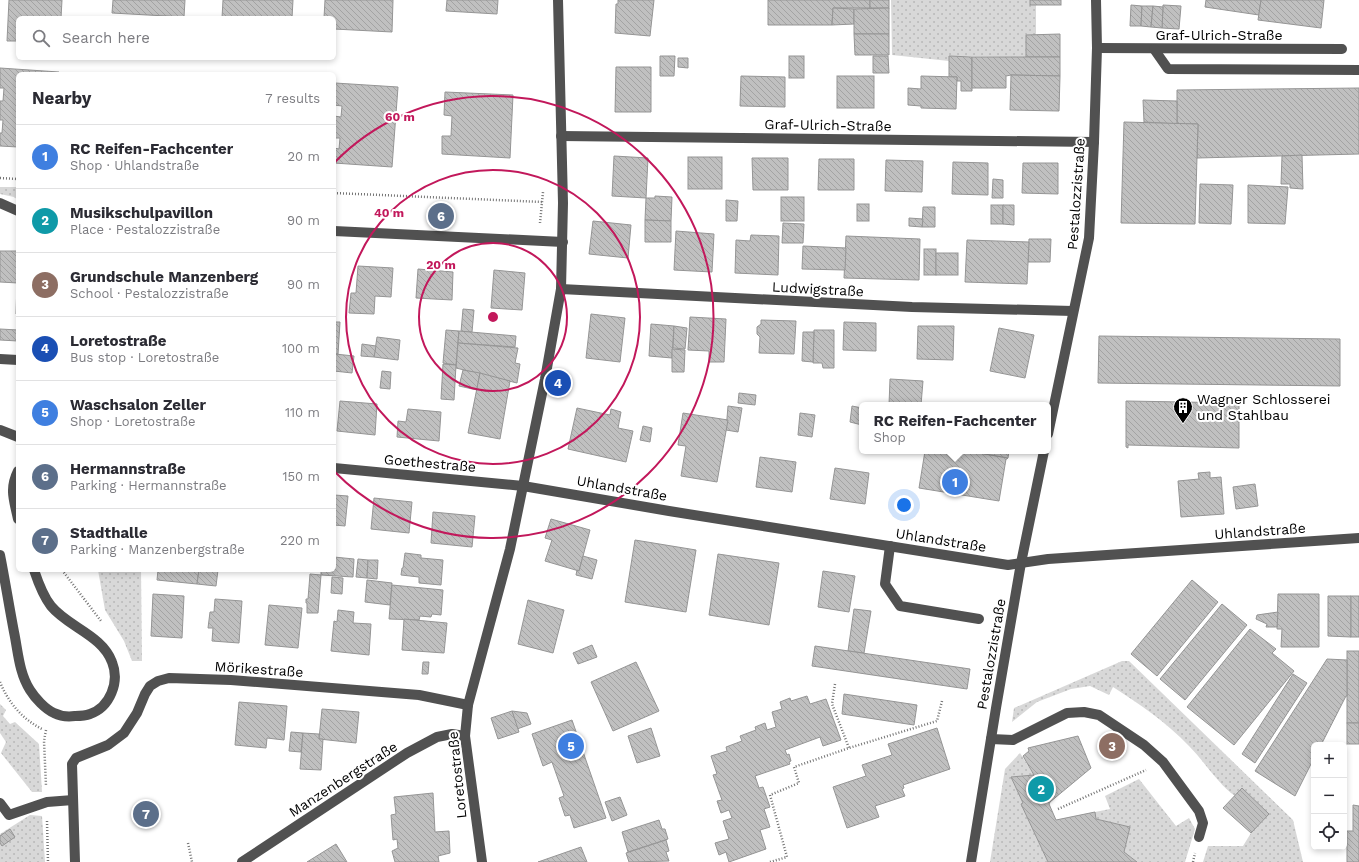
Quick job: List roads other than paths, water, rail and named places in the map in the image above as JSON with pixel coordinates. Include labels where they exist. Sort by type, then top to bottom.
[{"type":"street","name":"Loretostraße","points":[[482,862],[465,736],[468,704],[510,549],[546,379],[561,289],[563,203],[558,0]]},
{"type":"street","name":"Pestalozzistraße","points":[[1051,419],[1089,238],[1097,48],[1096,0]]},
{"type":"street","name":"Graf-Ulrich-Straße","points":[[1097,48],[1342,49]]},
{"type":"street","points":[[1154,49],[1168,69],[1359,70]]},
{"type":"street","name":"Graf-Ulrich-Straße","points":[[561,136],[1094,142]]},
{"type":"street","points":[[1,203],[16,210]]},
{"type":"street","points":[[336,231],[563,242]]},
{"type":"street","name":"Ludwigstraße","points":[[561,289],[912,307],[1073,311]]},
{"type":"street","points":[[0,359],[16,360]]},
{"type":"street","points":[[0,430],[16,436]]},
{"type":"street","name":"Pestalozzistraße","points":[[971,862],[1021,563],[1043,454]]},
{"type":"street","name":"Goethestraße","points":[[336,468],[523,486]]},
{"type":"street","points":[[16,475],[12,489],[16,509]]},
{"type":"street","name":"Uhlandstraße","points":[[523,486],[669,511],[1008,565],[1056,558],[1359,538]]},
{"type":"street","points":[[890,546],[884,584],[900,606],[979,619]]},
{"type":"street","points":[[0,555],[21,668],[30,690],[41,704],[54,713],[67,717],[89,715],[101,708],[110,698],[115,676],[113,663],[106,650],[93,638],[67,621],[51,606],[38,583],[35,572]]},
{"type":"street","name":"Mörikestraße","points":[[73,800],[72,764],[76,758],[108,745],[124,733],[137,713],[150,686],[158,681],[169,678],[231,680],[419,695],[468,704]]},
{"type":"street","points":[[991,739],[1013,740],[1067,713],[1084,712],[1099,715],[1124,730],[1163,762],[1199,811],[1203,823],[1199,837]]},
{"type":"street","name":"Manzenbergstraße","points":[[242,862],[401,758],[437,737],[452,734],[465,736]]},
{"type":"street","points":[[0,803],[9,815],[47,802],[73,800],[75,862]]},
{"type":"place","name":"Hermannstraße","points":[[441,216]]},
{"type":"place","name":"Loretostraße","points":[[558,383]]},
{"type":"place","name":"Wagner Schlosserei und Stahlbau","points":[[1183,424]]},
{"type":"place","name":"RC Reifen-Fachcenter","points":[[955,482]]},
{"type":"place","name":"Waschsalon Zeller","points":[[571,746]]},
{"type":"place","name":"Grundschule Manzenberg","points":[[1112,746]]},
{"type":"place","name":"Musikschulpavillon","points":[[1041,789]]},
{"type":"place","name":"Stadthalle","points":[[146,814]]}]
